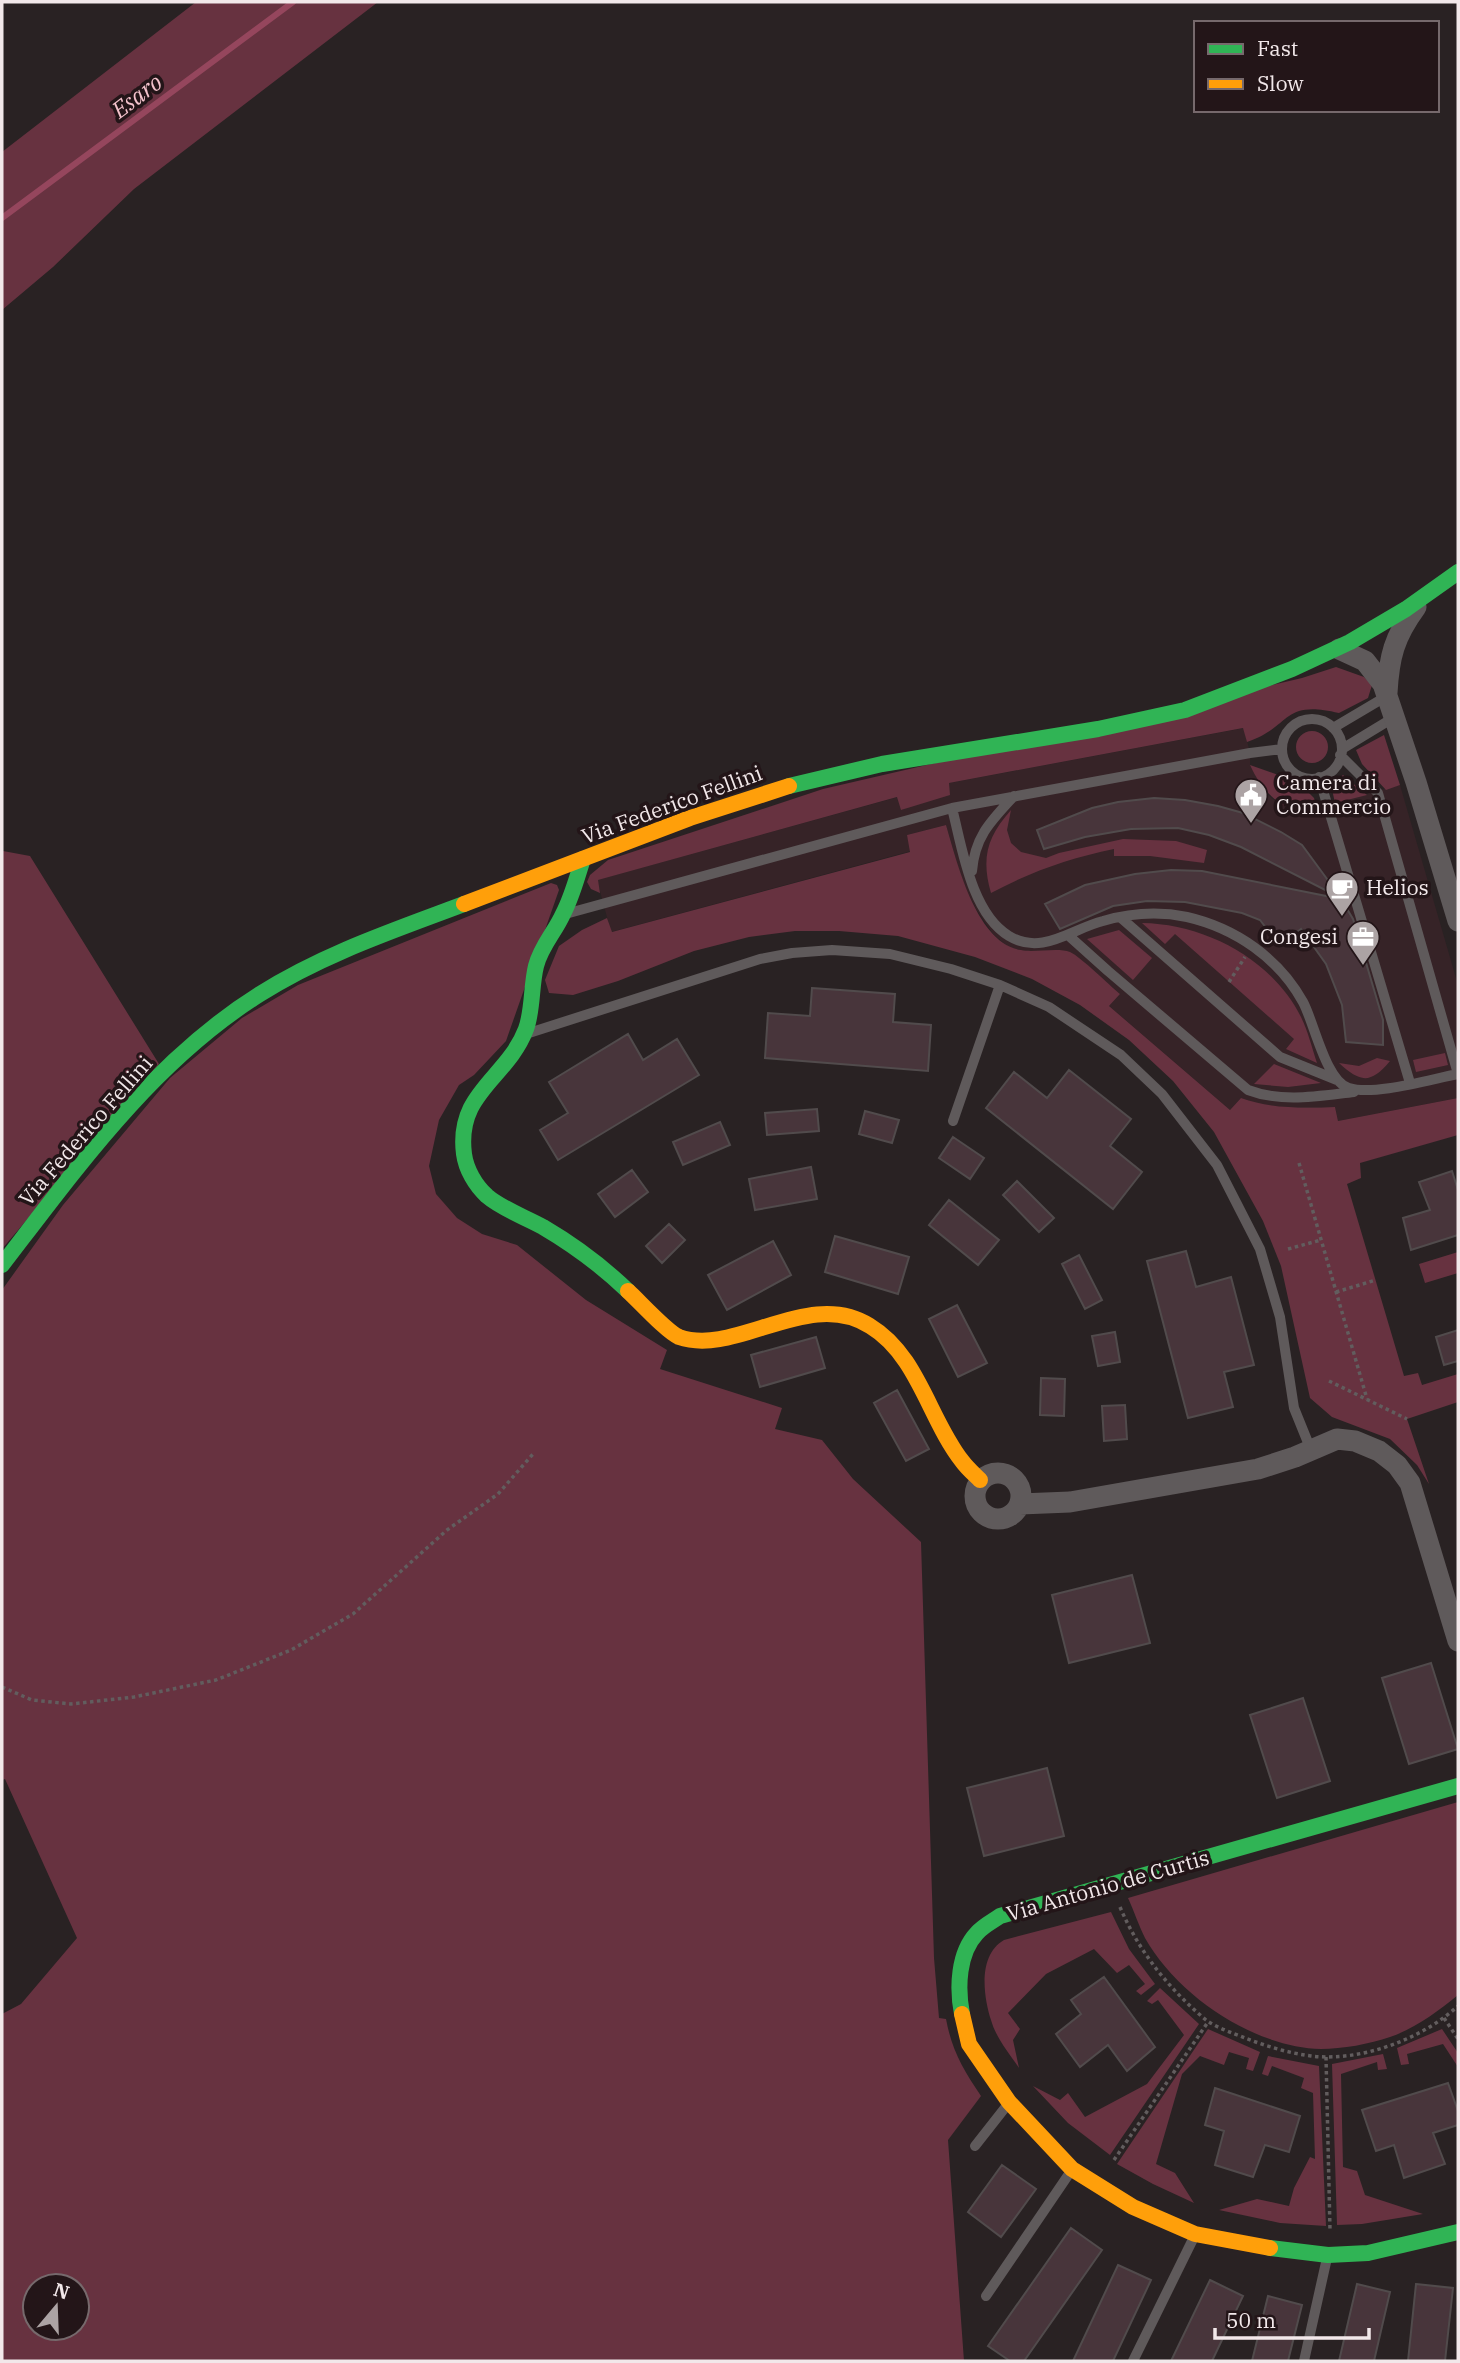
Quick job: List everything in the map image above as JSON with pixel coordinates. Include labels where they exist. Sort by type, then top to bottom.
[{"type":"street","name":"Via Federico Fellini","points":[[2,1265],[76,1170],[158,1076],[230,1014],[293,974],[583,859],[779,788],[882,764],[1088,731],[1174,714],[1268,681],[1339,649],[1421,601],[1458,572]]},
{"type":"street","points":[[1387,696],[1389,661],[1395,642],[1405,622],[1421,601]]},
{"type":"street","points":[[1339,649],[1366,661],[1376,672],[1387,696],[1458,921]]},
{"type":"street","points":[[583,859],[563,915],[545,941],[536,967],[527,1026],[523,1035],[467,1114],[462,1134],[465,1159],[474,1181],[488,1197],[545,1228],[613,1276],[676,1336],[696,1341],[720,1338],[814,1314],[836,1314],[868,1324],[884,1336],[904,1359],[961,1461],[980,1480]]},
{"type":"street","points":[[1020,1504],[1070,1502],[1258,1469],[1296,1457],[1337,1439],[1355,1441],[1378,1451],[1397,1465],[1409,1483],[1458,1641]]},
{"type":"street","points":[[999,1472],[1012,1478],[1020,1489],[1020,1504],[1012,1515],[1006,1518],[1000,1520],[987,1517],[981,1513],[974,1500],[976,1486],[985,1476],[999,1472]]},
{"type":"street","name":"Via Antonio de Curtis","points":[[1458,1786],[1000,1916],[976,1932],[963,1955],[960,1980],[961,2010],[970,2045],[1009,2102],[1072,2169],[1133,2207],[1195,2234],[1245,2245],[1328,2255],[1368,2253],[1458,2232]]},
{"type":"lane","points":[[1333,727],[1387,696]]},
{"type":"lane","points":[[1069,936],[1248,1090],[1262,1095],[1309,1097],[1363,1091],[1458,1074],[1378,793],[1341,752],[1340,739],[1333,727],[1319,719],[1296,723],[1288,730],[1282,749],[1284,760],[1289,769],[1299,776],[1312,779],[1318,777],[1331,771],[1341,752],[1393,718]]},
{"type":"lane","points":[[563,915],[952,808],[1282,749]]},
{"type":"lane","points":[[1318,777],[1410,1083]]},
{"type":"lane","points":[[971,880],[974,852],[979,841],[993,818],[1014,796]]},
{"type":"lane","points":[[952,808],[971,880],[984,908],[1005,933],[1017,941],[1049,942],[1100,921],[1155,913],[1210,924],[1251,945],[1276,964],[1304,1003],[1337,1080]]},
{"type":"lane","points":[[1120,917],[1280,1058],[1337,1080],[1346,1088],[1363,1091]]},
{"type":"lane","points":[[523,1035],[582,1018],[707,974],[792,953],[832,950],[890,954],[951,969],[1000,985],[1049,1007],[1121,1055],[1162,1094],[1217,1165],[1260,1249],[1280,1317],[1294,1408],[1311,1450]]},
{"type":"lane","points":[[953,1121],[1000,985]]},
{"type":"lane","points":[[975,2146],[1009,2102]]},
{"type":"lane","points":[[986,2296],[1072,2169]]},
{"type":"lane","points":[[1133,2361],[1195,2234]]},
{"type":"lane","points":[[1304,2361],[1328,2255]]},
{"type":"path","points":[[1299,1163],[1367,1399]]},
{"type":"path","points":[[1288,1250],[1321,1240]]},
{"type":"path","points":[[1336,1292],[1376,1280]]},
{"type":"path","points":[[1329,1381],[1407,1419]]},
{"type":"path","points":[[2,1687],[32,1700],[71,1704],[134,1697],[216,1680],[291,1650],[353,1614],[447,1530],[498,1494],[533,1454]]},
{"type":"path","points":[[1119,1905],[1130,1932],[1147,1957],[1165,1980],[1208,2022],[1265,2045],[1292,2053],[1326,2057],[1384,2048],[1409,2038],[1444,2018],[1458,2006]]},
{"type":"path","points":[[1444,2018],[1458,2039]]},
{"type":"path","points":[[1114,2160],[1208,2022]]},
{"type":"path","points":[[1326,2057],[1330,2231]]},
{"type":"shaded area","points":[[196,2],[378,2],[134,189],[53,267],[2,310],[2,152]]},
{"type":"shaded area","points":[[1336,667],[1364,677],[1372,685],[1368,698],[1339,713],[1320,710],[1296,712],[1261,736],[1247,742],[1243,728],[949,783],[950,795],[901,810],[897,797],[598,880],[600,893],[591,889],[587,882],[590,875],[608,860],[823,789],[1302,678]]},
{"type":"shaded area","points":[[1244,728],[1250,765],[1267,794],[1279,804],[1319,813],[1327,804],[1400,785],[1458,985],[1458,1098],[1338,1121],[1335,1107],[1281,1107],[1257,1104],[1241,1098],[1230,1110],[1109,1006],[1120,994],[1069,952],[1022,951],[1008,947],[993,934],[962,881],[946,825],[907,835],[911,851],[611,932],[597,880],[898,797],[902,810],[949,783]]},
{"type":"shaded area","points":[[1312,731],[1323,736],[1328,747],[1323,758],[1312,763],[1301,758],[1296,747],[1301,736]]},
{"type":"shaded area","points":[[1384,735],[1400,785],[1386,790],[1362,764],[1356,750]]},
{"type":"shaded area","points":[[1250,765],[1281,776],[1306,790],[1314,798],[1319,813],[1296,810],[1277,801],[1261,785]]},
{"type":"shaded area","points":[[1343,775],[1367,795],[1335,803],[1331,785]]},
{"type":"shaded area","points":[[1011,810],[1007,830],[1011,843],[1021,852],[1046,858],[1123,839],[1176,841],[1207,850],[1204,863],[1150,856],[1114,856],[1114,849],[1051,866],[991,893],[987,869],[988,848],[996,829]]},
{"type":"shaded area","points":[[946,825],[971,899],[992,933],[1005,944],[1021,950],[1059,950],[1075,955],[1120,994],[1109,1006],[1230,1110],[1241,1098],[1275,1106],[1335,1107],[1338,1121],[1458,1098],[1458,1135],[1360,1163],[1361,1178],[1347,1184],[1404,1376],[1418,1373],[1422,1385],[1458,1374],[1458,1402],[1407,1419],[1429,1484],[1417,1465],[1390,1439],[1332,1417],[1310,1398],[1281,1266],[1263,1221],[1214,1132],[1173,1081],[1129,1040],[1080,1005],[1032,979],[975,957],[898,936],[839,931],[795,931],[749,937],[694,951],[618,981],[573,995],[549,993],[545,980],[559,946],[582,930],[607,918],[612,932],[910,852],[907,835]]},
{"type":"shaded area","points":[[2,839],[3,851],[30,856],[159,1064],[2,1249]]},
{"type":"shaded area","points":[[551,883],[557,885],[559,890],[506,1041],[474,1075],[459,1085],[439,1120],[429,1166],[436,1194],[457,1218],[482,1234],[517,1245],[586,1300],[667,1350],[660,1369],[782,1408],[775,1429],[822,1440],[853,1479],[921,1542],[934,1958],[939,2018],[946,2019],[959,2059],[981,2096],[948,2140],[964,2361],[2,2361],[2,2014],[21,2004],[77,1938],[5,1779],[2,1780],[2,1290],[63,1205],[170,1078],[242,1018],[298,985]]},
{"type":"shaded area","points":[[1142,923],[1189,930],[1212,938],[1255,962],[1273,978],[1301,1017],[1317,1063],[1286,1049],[1294,1039],[1175,934],[1165,944]]},
{"type":"shaded area","points":[[1119,930],[1152,958],[1133,980],[1087,939]]},
{"type":"shaded area","points":[[1445,1053],[1448,1065],[1416,1072],[1413,1060]]},
{"type":"shaded area","points":[[1377,1058],[1390,1061],[1377,1074],[1365,1078],[1353,1074],[1339,1063],[1359,1066]]},
{"type":"shaded area","points":[[1274,1064],[1321,1083],[1288,1087],[1254,1084]]},
{"type":"shaded area","points":[[1458,1252],[1458,1273],[1425,1283],[1419,1264]]},
{"type":"shaded area","points":[[1458,1802],[1458,1995],[1417,2024],[1382,2040],[1321,2049],[1269,2039],[1244,2028],[1197,1998],[1177,1980],[1145,1938],[1128,1898]]},
{"type":"shaded area","points":[[1111,1912],[1129,1949],[1155,1984],[1141,1995],[1136,1991],[1145,1984],[1129,1965],[1117,1973],[1094,1949],[1046,1974],[1008,2013],[1020,2029],[1013,2040],[1019,2068],[996,2033],[988,2010],[985,1976],[990,1955],[1004,1940]]},
{"type":"shaded area","points":[[1160,1988],[1199,2024],[1110,2155],[1068,2123],[1033,2086],[1060,2100],[1068,2093],[1085,2117],[1147,2084],[1184,2035],[1158,2000],[1152,2004],[1147,2001]]},
{"type":"shaded area","points":[[1208,2029],[1260,2052],[1253,2071],[1246,2069],[1249,2058],[1229,2052],[1224,2065],[1200,2056],[1182,2074],[1156,2164],[1175,2173],[1194,2203],[1117,2164]]},
{"type":"shaded area","points":[[1442,2029],[1458,2053],[1458,2067],[1443,2044],[1407,2054],[1409,2064],[1401,2065],[1397,2048]]},
{"type":"shaded area","points":[[1383,2054],[1387,2069],[1378,2070],[1377,2062],[1341,2074],[1343,2167],[1357,2171],[1365,2195],[1423,2214],[1362,2224],[1337,2225],[1332,2064]]},
{"type":"shaded area","points":[[1268,2056],[1319,2066],[1326,2226],[1280,2223],[1219,2210],[1257,2199],[1289,2206],[1294,2188],[1310,2157],[1315,2159],[1313,2093],[1301,2088],[1304,2078],[1272,2066],[1268,2076],[1262,2074]]},
{"type":"building","points":[[1154,798],[1218,806],[1243,813],[1281,832],[1302,845],[1341,898],[1241,847],[1209,835],[1178,828],[1131,829],[1085,837],[1044,849],[1037,830],[1092,808]]},
{"type":"building","points":[[1171,870],[1202,871],[1341,899],[1353,919],[1383,1020],[1383,1045],[1346,1042],[1342,1005],[1326,964],[1301,929],[1290,938],[1273,937],[1260,920],[1242,913],[1185,902],[1147,901],[1113,906],[1060,929],[1045,904],[1085,885],[1135,874]]},
{"type":"building","points":[[812,988],[895,994],[893,1022],[931,1025],[928,1071],[765,1058],[768,1013],[810,1016]]},
{"type":"building","points":[[628,1034],[643,1060],[677,1039],[699,1075],[558,1160],[540,1130],[568,1113],[549,1082]]},
{"type":"building","points":[[1069,1070],[1131,1119],[1110,1146],[1142,1172],[1113,1209],[986,1108],[1014,1072],[1047,1098]]},
{"type":"building","points":[[817,1109],[819,1131],[767,1135],[765,1113]]},
{"type":"building","points":[[865,1111],[899,1120],[892,1143],[859,1134]]},
{"type":"building","points":[[720,1122],[730,1145],[683,1165],[673,1142]]},
{"type":"building","points":[[953,1137],[984,1158],[970,1179],[939,1158]]},
{"type":"building","points":[[811,1167],[817,1199],[755,1210],[749,1179]]},
{"type":"building","points":[[632,1170],[648,1192],[615,1217],[598,1194]]},
{"type":"building","points":[[1452,1171],[1458,1190],[1458,1235],[1411,1250],[1403,1218],[1430,1210],[1419,1182]]},
{"type":"building","points":[[1017,1181],[1054,1218],[1039,1232],[1003,1195]]},
{"type":"building","points":[[949,1200],[999,1240],[978,1265],[929,1225]]},
{"type":"building","points":[[669,1224],[685,1240],[662,1263],[646,1246]]},
{"type":"building","points":[[835,1236],[909,1257],[898,1294],[825,1272]]},
{"type":"building","points":[[773,1241],[791,1275],[727,1310],[708,1275]]},
{"type":"building","points":[[1186,1251],[1196,1287],[1231,1277],[1254,1365],[1224,1372],[1233,1407],[1188,1418],[1147,1261]]},
{"type":"building","points":[[1079,1255],[1102,1300],[1085,1309],[1062,1264]]},
{"type":"building","points":[[957,1305],[987,1363],[958,1377],[929,1319]]},
{"type":"building","points":[[1458,1330],[1458,1361],[1444,1365],[1436,1337]]},
{"type":"building","points":[[1115,1332],[1120,1362],[1098,1366],[1092,1336]]},
{"type":"building","points":[[816,1337],[825,1368],[760,1387],[751,1355]]},
{"type":"building","points":[[1041,1378],[1065,1379],[1064,1416],[1040,1415]]},
{"type":"building","points":[[897,1390],[929,1449],[906,1461],[874,1403]]},
{"type":"building","points":[[1125,1405],[1127,1439],[1104,1441],[1102,1406]]},
{"type":"building","points":[[1132,1575],[1150,1643],[1069,1663],[1052,1595]]},
{"type":"building","points":[[1431,1663],[1458,1749],[1409,1764],[1382,1678]]},
{"type":"building","points":[[1303,1698],[1330,1781],[1277,1798],[1250,1715]]},
{"type":"building","points":[[1047,1768],[1064,1836],[984,1856],[967,1788]]},
{"type":"building","points":[[1104,1977],[1155,2047],[1127,2071],[1108,2045],[1080,2067],[1056,2034],[1081,2014],[1071,2000]]},
{"type":"building","points":[[1448,2083],[1458,2111],[1458,2125],[1433,2133],[1445,2164],[1404,2178],[1394,2145],[1376,2151],[1362,2110]]},
{"type":"building","points":[[1215,2088],[1300,2116],[1289,2152],[1265,2145],[1253,2177],[1215,2165],[1224,2131],[1205,2125]]},
{"type":"building","points":[[1002,2165],[1036,2189],[1001,2237],[968,2212]]},
{"type":"building","points":[[1071,2228],[1102,2250],[1024,2361],[1010,2361],[988,2346]]},
{"type":"building","points":[[1118,2265],[1151,2280],[1113,2361],[1073,2361]]},
{"type":"building","points":[[1210,2280],[1243,2296],[1212,2361],[1171,2361]]},
{"type":"building","points":[[1357,2284],[1390,2292],[1374,2361],[1339,2361]]},
{"type":"building","points":[[1416,2284],[1453,2288],[1445,2361],[1408,2361]]},
{"type":"building","points":[[1268,2296],[1302,2305],[1288,2361],[1252,2361]]},
{"type":"waterway","name":"Esaro","points":[[2,218],[293,2]]},
{"type":"traffic: fast","points":[[789,786],[882,764],[1098,729],[1185,710],[1292,669],[1350,642],[1406,609],[1458,572]]},
{"type":"traffic: fast","points":[[583,859],[560,921],[538,959],[526,1029],[518,1046],[475,1100],[468,1115],[464,1133],[464,1154],[472,1176],[487,1196],[565,1241],[628,1291]]},
{"type":"traffic: fast","points":[[2,1265],[59,1190],[119,1118],[151,1083],[221,1021],[260,994],[309,967],[360,944],[464,904]]},
{"type":"traffic: fast","points":[[962,2014],[960,1971],[966,1950],[979,1930],[1000,1916],[1458,1786]]},
{"type":"traffic: fast","points":[[1270,2248],[1328,2255],[1368,2253],[1458,2232]]},
{"type":"traffic: slow","points":[[464,904],[690,818],[789,786]]},
{"type":"traffic: slow","points":[[628,1291],[674,1334],[701,1341],[822,1314],[847,1316],[870,1326],[900,1353],[912,1370],[951,1444],[964,1464],[980,1480]]},
{"type":"traffic: slow","points":[[962,2014],[969,2044],[1009,2102],[1072,2169],[1133,2207],[1195,2234],[1270,2248]]},
{"type":"place","name":"Camera di Commercio","points":[[1251,825]]},
{"type":"place","name":"Helios","points":[[1342,918]]},
{"type":"place","name":"Congesi","points":[[1363,967]]}]
